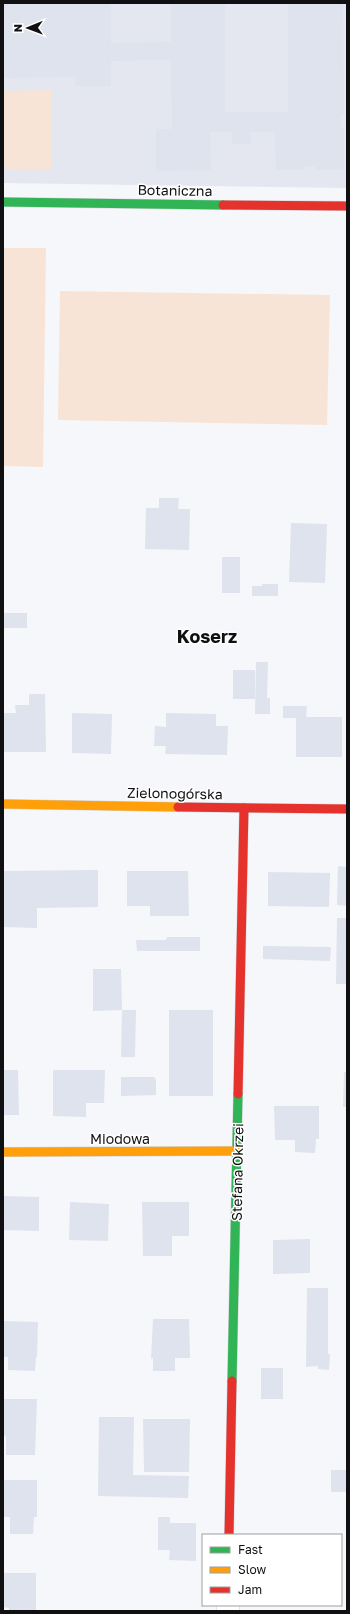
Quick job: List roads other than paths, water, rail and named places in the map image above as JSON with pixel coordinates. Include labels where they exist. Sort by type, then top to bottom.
[{"type":"street","name":"Botaniczna","points":[[3,202],[347,206]]},
{"type":"street","name":"Zielonogórska","points":[[3,804],[347,809]]},
{"type":"street","name":"Stefana Okrzei","points":[[229,1534],[244,808]]},
{"type":"street","name":"Miodowa","points":[[3,1152],[237,1151]]},
{"type":"district","name":"Koserz","points":[[207,636]]}]
